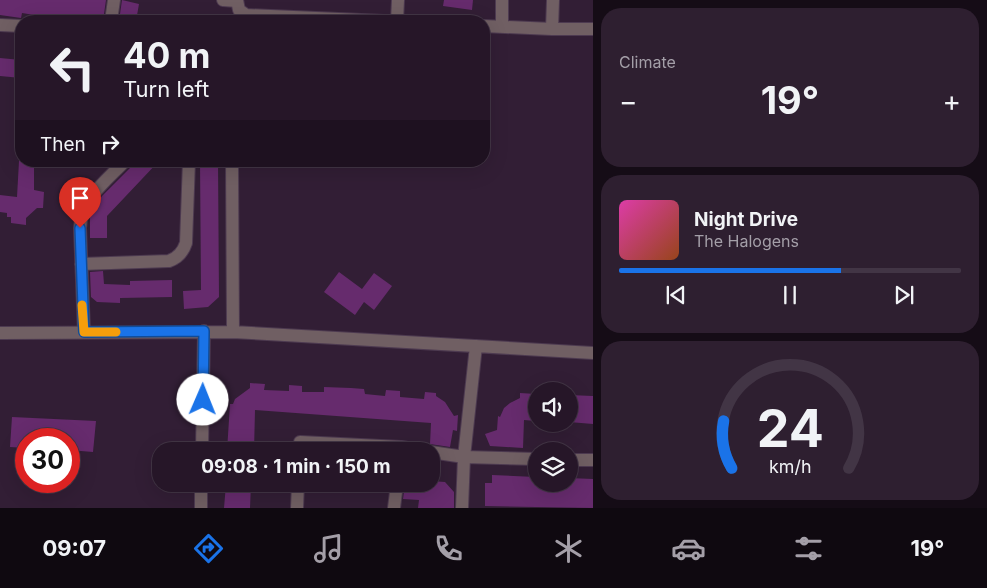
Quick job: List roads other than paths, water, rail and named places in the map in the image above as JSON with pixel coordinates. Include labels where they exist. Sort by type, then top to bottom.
[{"type":"street","points":[[112,15],[114,0]]},
{"type":"street","points":[[223,0],[237,1],[239,10],[246,15]]},
{"type":"street","points":[[397,15],[398,0]]},
{"type":"street","points":[[502,0],[502,27]]},
{"type":"street","points":[[552,29],[553,0]]},
{"type":"street","points":[[0,25],[15,26]]},
{"type":"street","points":[[490,26],[593,29]]},
{"type":"street","points":[[84,332],[80,228],[82,212],[90,198],[119,167]]},
{"type":"street","points":[[81,264],[169,261],[178,256],[185,248],[186,243],[188,167]]},
{"type":"street","points":[[232,167],[233,332]]},
{"type":"street","points":[[202,442],[204,331]]},
{"type":"street","points":[[0,333],[204,331],[593,353]]},
{"type":"street","points":[[462,508],[464,458],[476,346]]},
{"type":"street","points":[[440,454],[464,458],[528,459]]},
{"type":"street","points":[[578,460],[593,460]]},
{"type":"street","points":[[201,492],[201,508]]},
{"type":"street","points":[[297,508],[298,492]]},
{"type":"street","points":[[394,508],[396,492]]}]
